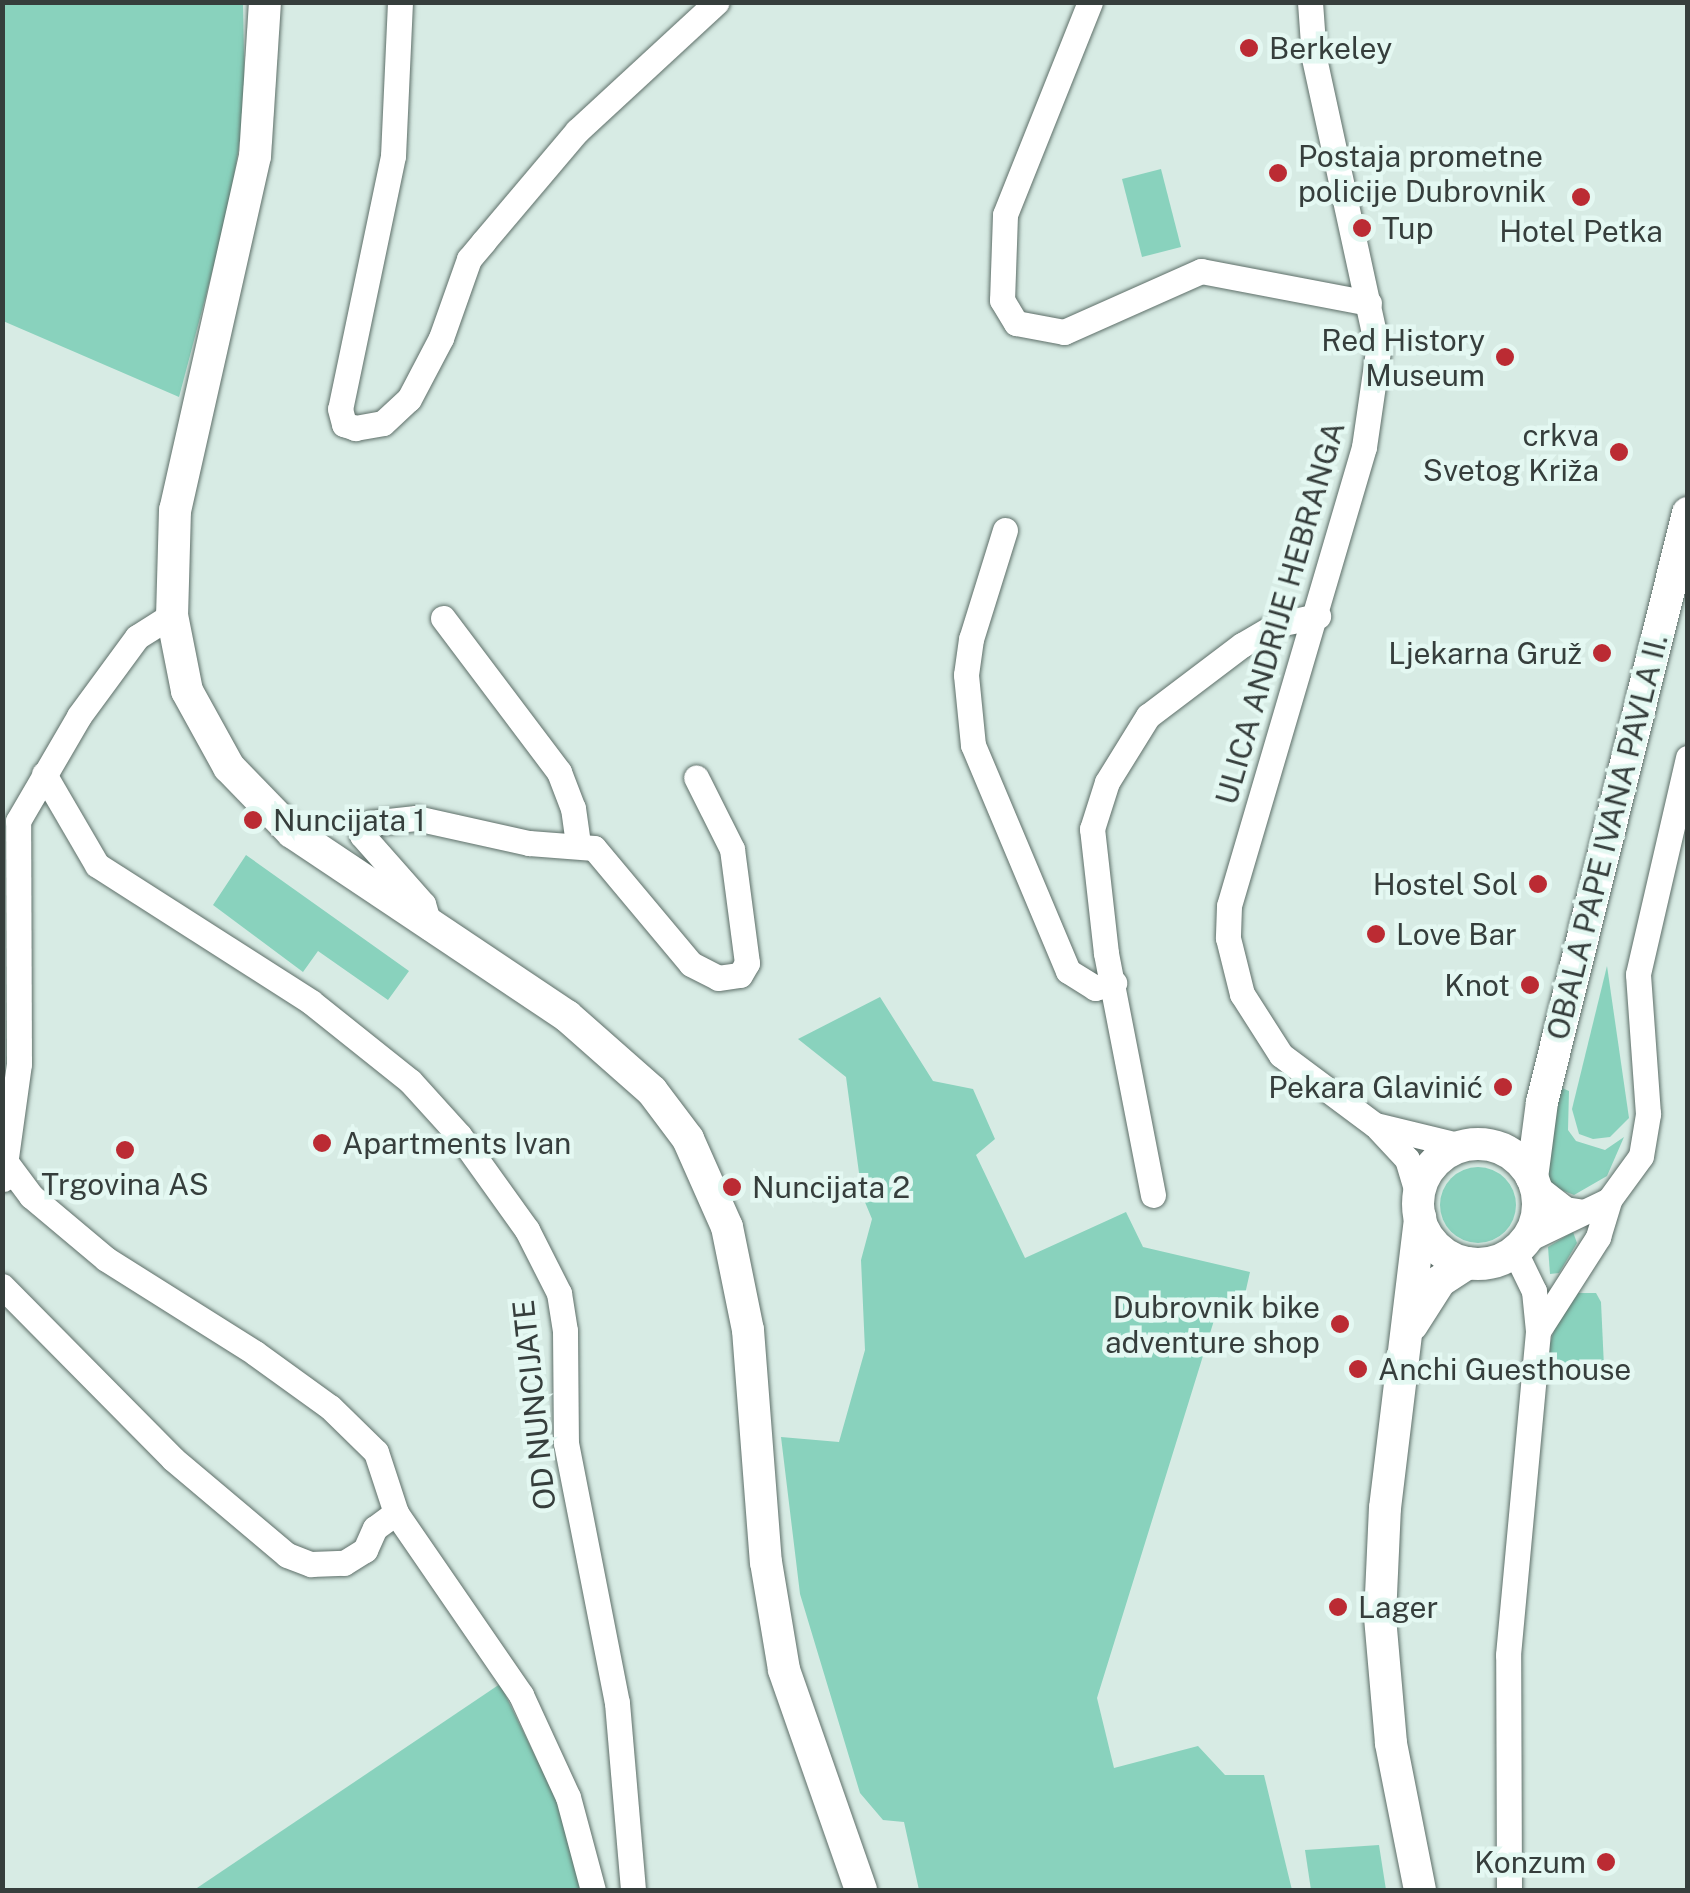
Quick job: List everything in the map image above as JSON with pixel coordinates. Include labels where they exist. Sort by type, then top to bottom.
[{"type":"main road","points":[[265,2],[256,156],[190,424],[175,510],[172,614],[188,691],[229,767],[292,832],[610,1051],[652,1091],[710,1180],[748,1330],[774,1626],[861,1890]]},
{"type":"main road","name":"OBALA PAPE IVANA PAVLA II.","points":[[1534,1182],[1542,1102],[1688,513]]},
{"type":"main road","points":[[1420,1890],[1391,1743],[1380,1617],[1419,1208],[1432,1166],[1517,1130],[1542,1102]]},
{"type":"main road","points":[[1404,1342],[1440,1281],[1468,1263],[1521,1246],[1536,1222],[1534,1182],[1506,1151],[1475,1145]]},
{"type":"main road","points":[[1419,1208],[1437,1247],[1468,1263]]},
{"type":"street","points":[[400,2],[394,156],[340,409],[344,424],[369,427],[397,415],[441,338],[469,258],[577,131],[717,2]]},
{"type":"street","points":[[1090,2],[1005,215],[1002,300],[1016,323],[1064,332],[1200,271],[1370,303]]},
{"type":"street","name":"ULICA ANDRIJE HEBRANGA","points":[[1310,2],[1314,58],[1378,351],[1374,395],[1318,616],[1229,906],[1228,938],[1242,994],[1280,1055],[1375,1125],[1407,1159],[1419,1208]]},
{"type":"street","points":[[1005,530],[966,674],[973,744],[1068,970],[1095,988],[1114,982]]},
{"type":"street","points":[[172,614],[137,637],[44,774],[18,821],[18,1064],[4,1172],[106,1260],[216,1325],[330,1407],[376,1452],[396,1513],[521,1696],[568,1797],[593,1890]]},
{"type":"street","points":[[1153,1195],[1114,982],[1092,829],[1123,750],[1148,716],[1242,645],[1278,624],[1318,616]]},
{"type":"street","points":[[443,618],[558,772],[574,808],[578,842]]},
{"type":"street","points":[[1538,1330],[1598,1237],[1609,1200],[1632,1173],[1646,1136],[1638,974],[1688,758]]},
{"type":"street","name":"OD NUNCIJATE","points":[[44,774],[96,865],[311,1002],[410,1082],[459,1136],[528,1230],[558,1293],[566,1331],[566,1444],[617,1703],[633,1890]]},
{"type":"street","points":[[430,929],[423,904],[371,847],[363,828],[379,820],[416,818],[529,844],[578,842],[612,865],[691,964],[718,978],[740,974],[746,962],[732,849],[696,778]]},
{"type":"street","name":"ULICA ANDRIJE HEBRANGA","points":[[1375,1125],[1475,1145]]},
{"type":"street","points":[[1534,1182],[1566,1209],[1583,1212]]},
{"type":"street","points":[[1508,1890],[1508,1655],[1538,1330],[1534,1291],[1521,1246],[1609,1200]]},
{"type":"street","points":[[2,1286],[173,1459],[287,1555],[311,1564],[344,1563],[365,1550],[375,1528],[396,1513]]},
{"type":"green space","points":[[3,3],[243,3],[245,110],[228,212],[179,397],[3,321]]},
{"type":"green space","points":[[1161,169],[1181,247],[1142,257],[1122,179]]},
{"type":"green space","points":[[246,855],[409,971],[388,1000],[318,951],[303,972],[213,905]]},
{"type":"green space","points":[[1607,966],[1629,1118],[1610,1137],[1593,1139],[1579,1134],[1572,1109]]},
{"type":"green space","points":[[880,997],[933,1081],[973,1089],[995,1139],[976,1155],[1025,1258],[1126,1212],[1143,1247],[1250,1272],[1243,1303],[1220,1301],[1097,1698],[1114,1768],[1198,1746],[1225,1775],[1264,1775],[1292,1890],[919,1890],[904,1822],[883,1820],[860,1793],[800,1594],[781,1437],[839,1442],[865,1350],[861,1260],[872,1219],[862,1195],[846,1077],[798,1039]]},
{"type":"green space","points":[[1560,1087],[1569,1091],[1568,1130],[1576,1141],[1605,1150],[1624,1137],[1607,1176],[1574,1195],[1549,1185],[1542,1154]]},
{"type":"green space","points":[[1478,1167],[1505,1178],[1516,1205],[1505,1232],[1478,1243],[1451,1232],[1440,1205],[1451,1178]]},
{"type":"green space","points":[[1573,1232],[1577,1243],[1559,1273],[1550,1274],[1548,1247]]},
{"type":"green space","points":[[1577,1293],[1596,1293],[1601,1302],[1604,1367],[1542,1371],[1555,1327]]},
{"type":"green space","points":[[500,1684],[562,1811],[586,1890],[194,1890]]},
{"type":"green space","points":[[1379,1845],[1386,1890],[1311,1890],[1305,1850]]},
{"type":"place","name":"Berkeley","points":[[1249,48]]},
{"type":"place","name":"Postaja prometne policije Dubrovnik","points":[[1278,173]]},
{"type":"place","name":"Hotel Petka","points":[[1581,197]]},
{"type":"place","name":"Tup","points":[[1362,228]]},
{"type":"place","name":"Red History Museum","points":[[1505,357]]},
{"type":"place","name":"crkva Svetog Križa","points":[[1619,452]]},
{"type":"place","name":"Ljekarna Gruž","points":[[1602,653]]},
{"type":"place","name":"Nuncijata 1","points":[[253,820]]},
{"type":"place","name":"Hostel Sol","points":[[1538,884]]},
{"type":"place","name":"Love Bar","points":[[1376,934]]},
{"type":"place","name":"Knot","points":[[1530,985]]},
{"type":"place","name":"Pekara Glavinić","points":[[1503,1087]]},
{"type":"place","name":"Apartments Ivan","points":[[322,1143]]},
{"type":"place","name":"Trgovina AS","points":[[125,1150]]},
{"type":"place","name":"Nuncijata 2","points":[[732,1187]]},
{"type":"place","name":"Dubrovnik bike adventure shop","points":[[1340,1324]]},
{"type":"place","name":"Anchi Guesthouse","points":[[1358,1369]]},
{"type":"place","name":"Lager","points":[[1338,1607]]},
{"type":"place","name":"Konzum","points":[[1606,1862]]}]
